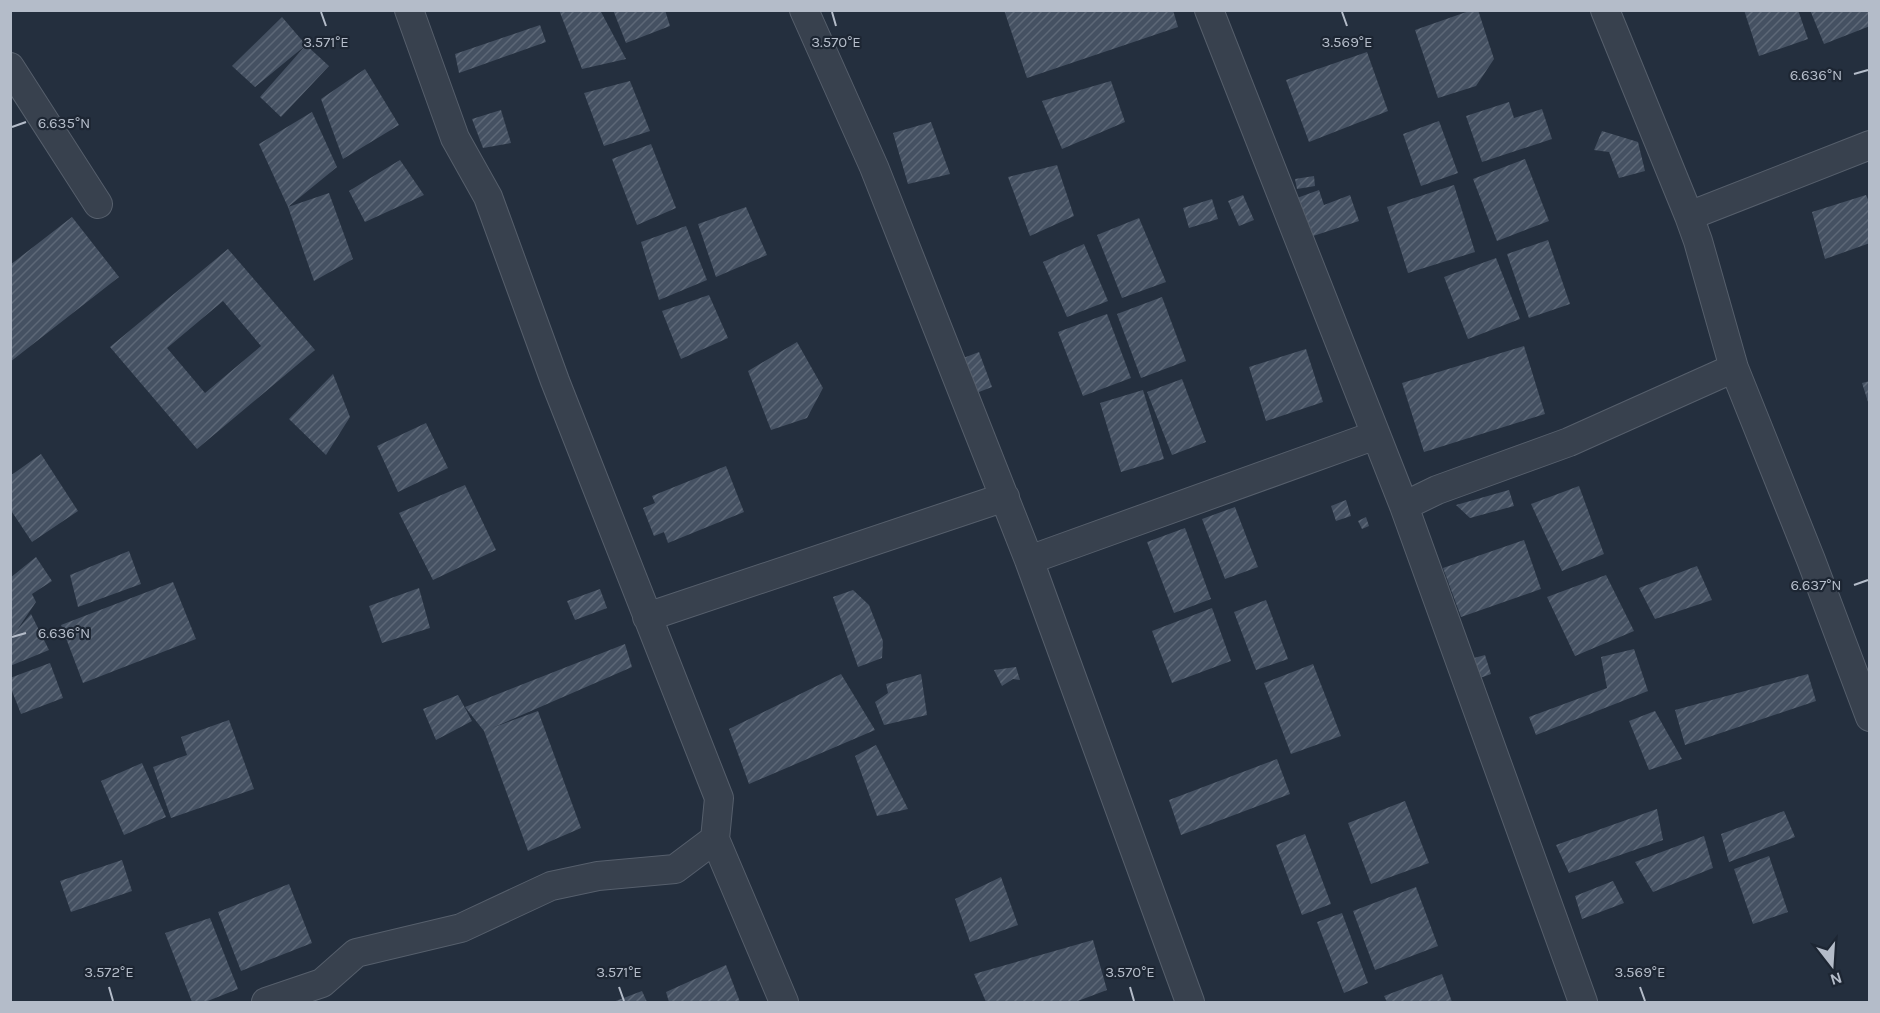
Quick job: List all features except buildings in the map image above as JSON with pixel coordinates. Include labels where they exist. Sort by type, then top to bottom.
[{"type":"street","points":[[409,10],[455,138],[488,197],[555,381],[719,798],[715,839],[784,1002]]},
{"type":"street","points":[[804,10],[874,167],[1005,497],[1190,1002]]},
{"type":"street","points":[[1209,10],[1404,506],[1583,1002]]},
{"type":"street","points":[[1605,10],[1689,216],[1734,368],[1811,560],[1869,717]]},
{"type":"street","points":[[10,67],[98,204]]},
{"type":"street","points":[[1689,216],[1869,145]]},
{"type":"street","points":[[1404,506],[1437,490],[1569,442],[1734,368]]},
{"type":"street","points":[[1029,560],[1376,435]]},
{"type":"street","points":[[647,617],[1005,497]]},
{"type":"street","points":[[266,1002],[322,983],[356,953],[460,928],[551,886],[598,876],[675,868],[715,839]]}]
